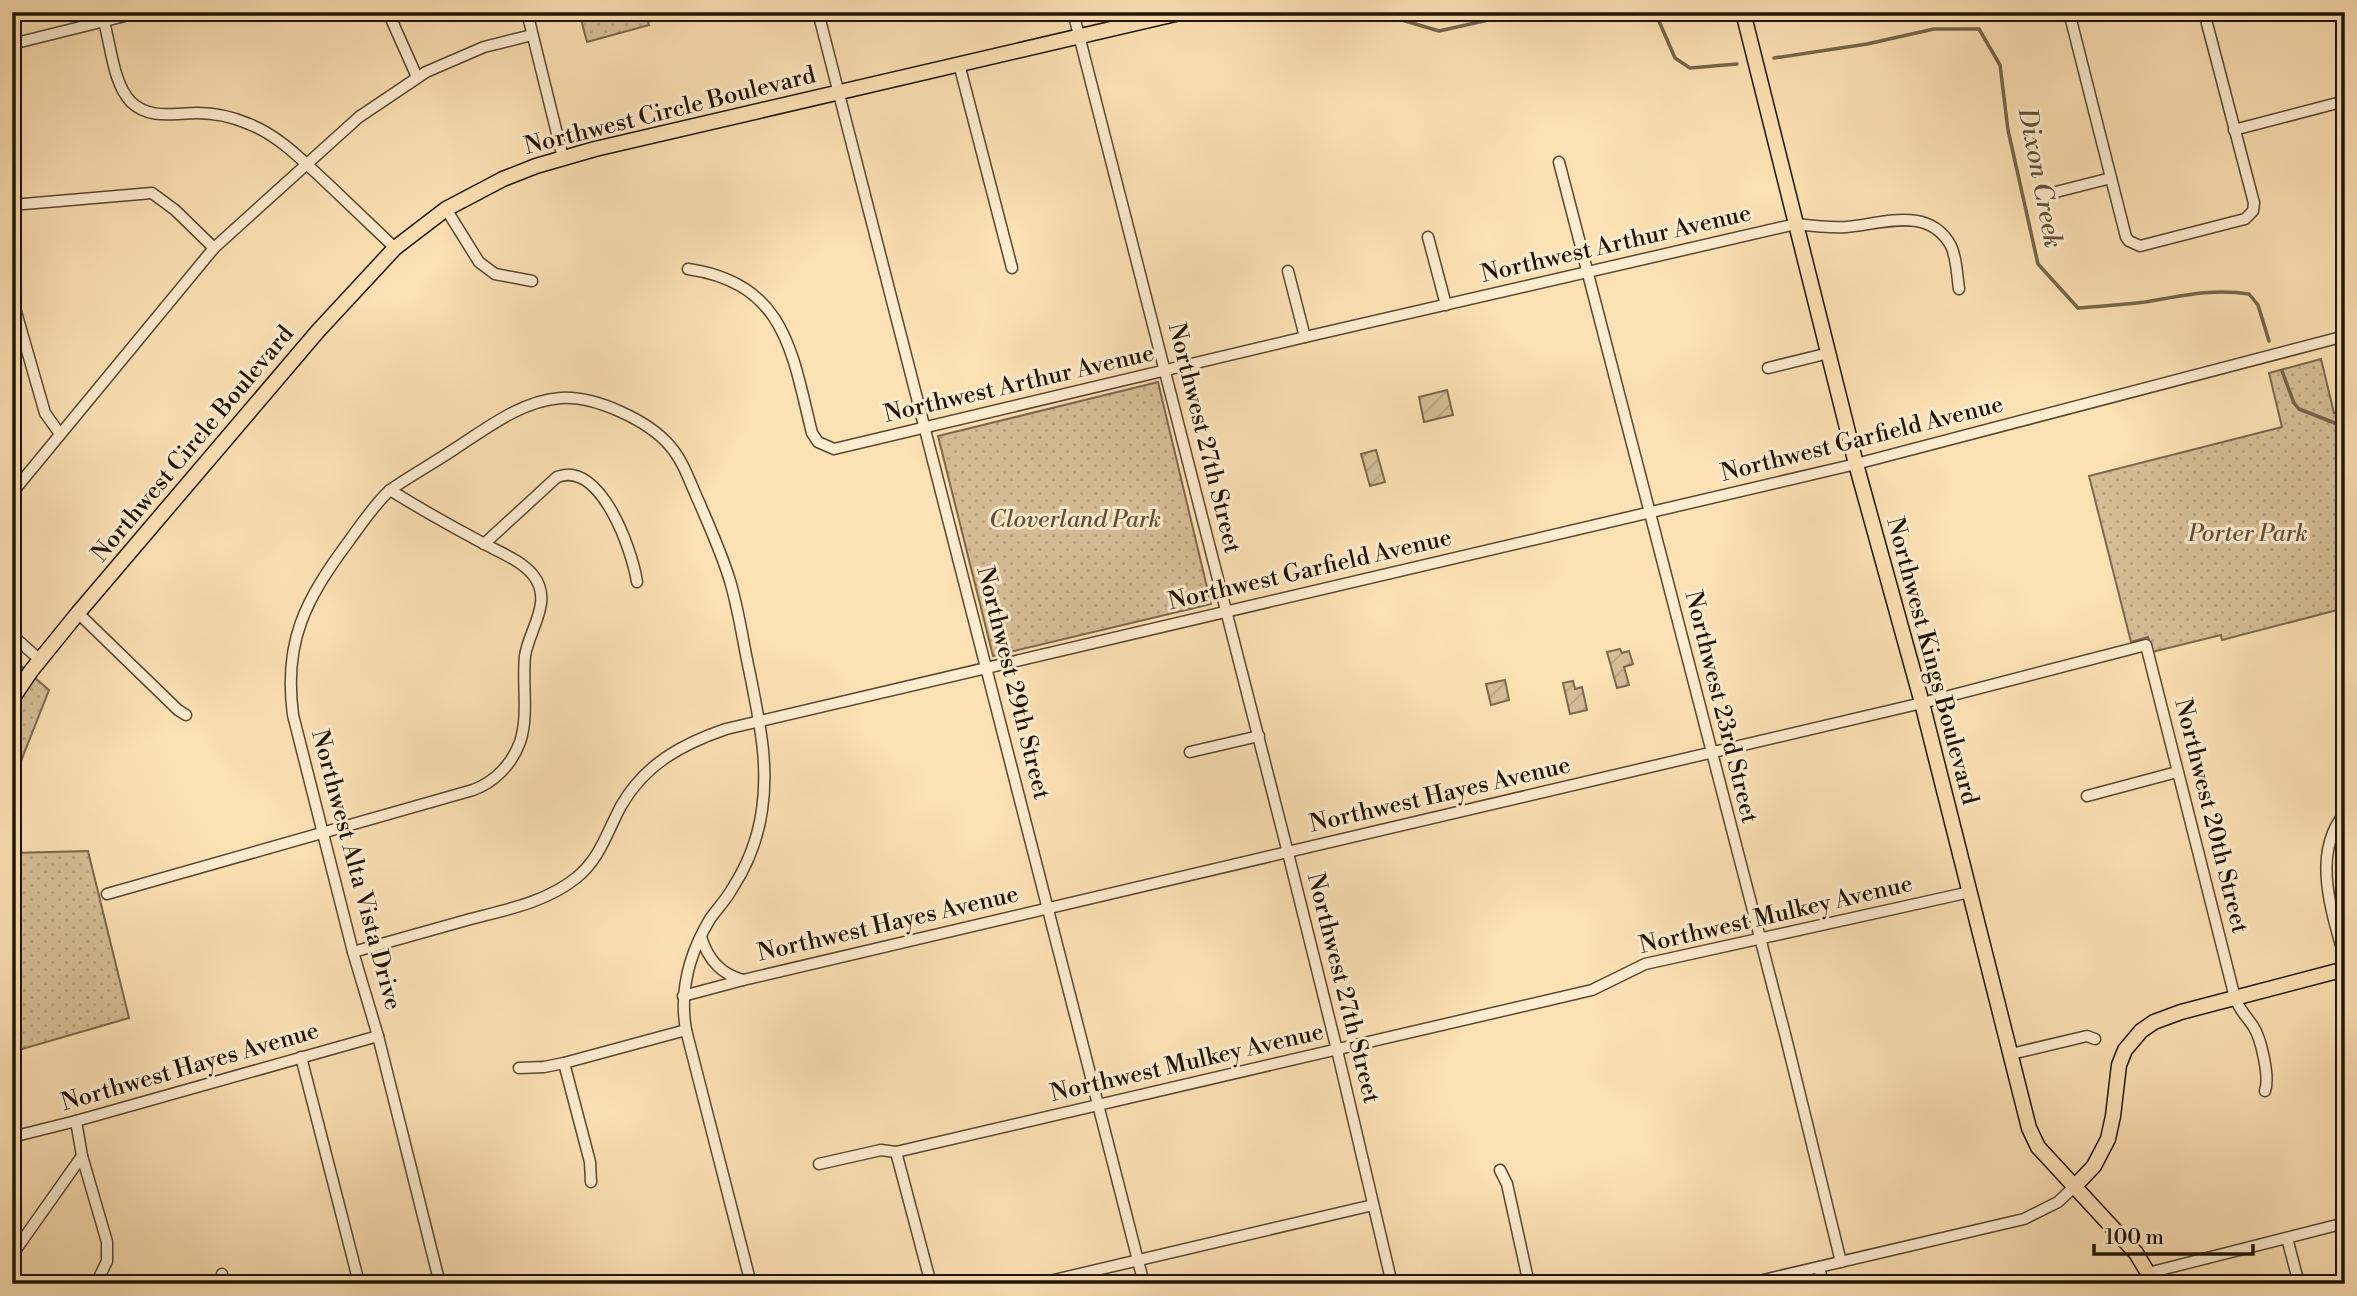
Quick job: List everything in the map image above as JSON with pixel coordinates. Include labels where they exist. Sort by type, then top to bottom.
[{"type":"main road","name":"Northwest Circle Boulevard","points":[[12,699],[78,613],[318,331],[396,248],[446,209],[503,179],[563,158],[1184,12]]},
{"type":"main road","name":"Northwest Kings Boulevard","points":[[1743,12],[1856,464],[1922,703],[2033,1139],[2048,1159],[2136,1252],[2150,1278]]},
{"type":"main road","points":[[2075,1186],[2094,1166],[2108,1139],[2119,1065],[2133,1038],[2147,1026],[2163,1017],[2345,969]]},
{"type":"street","points":[[12,44],[142,12]]},
{"type":"street","points":[[388,12],[417,77]]},
{"type":"street","points":[[527,12],[563,158]]},
{"type":"street","name":"Northwest 29th Street","points":[[818,12],[1144,1284]]},
{"type":"street","name":"Northwest 27th Street","points":[[1073,12],[1338,1050],[1392,1284]]},
{"type":"street","points":[[2068,12],[2126,237],[2135,245],[2145,245],[2245,219],[2253,211],[2254,203],[2204,12]]},
{"type":"street","points":[[2341,12],[2345,27]]},
{"type":"street","points":[[104,22],[120,83],[130,101],[140,109],[152,114],[198,113],[231,117],[270,135],[307,164],[396,248]]},
{"type":"street","points":[[12,493],[214,248],[359,117],[417,77],[484,47],[532,34]]},
{"type":"street","points":[[959,64],[1012,268]]},
{"type":"street","points":[[2234,130],[2345,101]]},
{"type":"street","name":"Northwest 23rd Street","points":[[1559,162],[1840,1262]]},
{"type":"street","points":[[2040,196],[2111,178]]},
{"type":"street","points":[[12,205],[152,193],[175,210],[214,248]]},
{"type":"street","points":[[446,209],[479,262],[495,274],[532,281]]},
{"type":"street","name":"Northwest Arthur Avenue","points":[[688,269],[705,271],[724,278],[744,288],[767,307],[791,351],[813,433],[825,447],[840,448],[1796,224],[1843,227],[1907,219],[1923,221],[1939,231],[1950,245],[1954,254],[1959,289]]},
{"type":"street","points":[[1428,237],[1446,305]]},
{"type":"street","points":[[1288,271],[1305,337]]},
{"type":"street","points":[[12,298],[45,412],[60,434]]},
{"type":"street","name":"Northwest Garfield Avenue","points":[[354,951],[531,902],[560,890],[591,863],[625,800],[653,767],[696,739],[1856,464],[2345,335]]},
{"type":"street","points":[[1768,368],[1829,353]]},
{"type":"street","name":"Northwest Alta Vista Drive","points":[[440,1284],[293,715],[289,683],[292,652],[301,620],[330,567],[390,490],[512,413],[559,398],[583,399],[641,422],[656,432],[677,455],[731,583],[760,722],[766,768],[763,803],[758,830],[743,870],[701,937],[687,970],[683,996],[686,1030],[751,1284]]},
{"type":"street","points":[[484,544],[557,477],[571,474],[582,478],[598,494],[620,525],[628,544],[637,582]]},
{"type":"street","points":[[107,894],[482,786],[502,771],[513,757],[522,734],[527,645],[541,610],[539,584],[515,561],[390,490]]},
{"type":"street","points":[[78,613],[186,715]]},
{"type":"street","points":[[12,635],[40,660]]},
{"type":"street","name":"Northwest Hayes Avenue","points":[[683,996],[1922,703],[2146,645]]},
{"type":"street","name":"Northwest 20th Street","points":[[2146,645],[2235,998],[2256,1033],[2267,1079],[2265,1091]]},
{"type":"street","points":[[1190,752],[1259,736]]},
{"type":"street","points":[[2087,796],[2177,772]]},
{"type":"street","points":[[2345,813],[2333,832],[2327,866],[2330,902],[2345,960]]},
{"type":"street","name":"Northwest Mulkey Avenue","points":[[818,1164],[881,1150],[896,1152],[1338,1050],[1592,990],[1645,964],[1970,892]]},
{"type":"street","name":"Northwest Hayes Avenue","points":[[701,937],[713,963],[743,980]]},
{"type":"street","points":[[519,1068],[564,1063],[686,1030]]},
{"type":"street","name":"Northwest Hayes Avenue","points":[[12,1137],[378,1036]]},
{"type":"street","points":[[2011,1054],[2087,1036],[2095,1039]]},
{"type":"street","points":[[300,1057],[358,1279]]},
{"type":"street","points":[[564,1063],[590,1162],[591,1182]]},
{"type":"street","points":[[76,1121],[82,1156],[107,1242],[105,1269],[96,1284]]},
{"type":"street","points":[[896,1152],[931,1284]]},
{"type":"street","points":[[12,1255],[82,1156]]},
{"type":"street","points":[[1500,1170],[1507,1184],[1529,1284]]},
{"type":"street","points":[[1746,1284],[2024,1219],[2058,1202],[2075,1186]]},
{"type":"street","points":[[1037,1284],[1373,1205]]},
{"type":"street","points":[[2150,1278],[2345,1223]]},
{"type":"street","points":[[2287,1238],[2299,1284]]},
{"type":"street","points":[[1819,1267],[1823,1284]]},
{"type":"green space","points":[[579,12],[645,12],[649,25],[587,42]]},
{"type":"green space","name":"Porter Park","points":[[2321,359],[2334,413],[2345,411],[2345,608],[2222,640],[2221,635],[2152,652],[2148,637],[2131,642],[2089,476],[2282,427],[2269,373]]},
{"type":"green space","name":"Cloverland Park","points":[[1158,382],[1211,604],[993,656],[938,436]]},
{"type":"green space","points":[[1447,390],[1453,415],[1424,422],[1419,397]]},
{"type":"green space","points":[[1376,450],[1385,482],[1370,486],[1361,454]]},
{"type":"green space","points":[[1620,649],[1622,653],[1629,651],[1633,664],[1624,667],[1629,685],[1617,688],[1607,652]]},
{"type":"green space","points":[[12,658],[49,690],[12,784]]},
{"type":"green space","points":[[1505,680],[1509,700],[1491,705],[1486,684]]},
{"type":"green space","points":[[1573,681],[1575,689],[1582,687],[1587,710],[1570,714],[1563,683]]},
{"type":"green space","points":[[88,851],[129,1018],[12,1052],[12,853]]},
{"type":"waterway","name":"Dixon Creek","points":[[1400,12],[1402,20],[1439,31],[1524,12]]},
{"type":"waterway","name":"Dixon Creek","points":[[1655,12],[1675,58],[1690,68],[1737,64]]},
{"type":"waterway","name":"Dixon Creek","points":[[1774,58],[1867,44],[1934,29],[1979,29],[2000,65],[2008,130],[2038,264],[2078,308],[2137,303],[2209,292],[2249,294],[2258,305],[2269,341]]},
{"type":"waterway","name":"Dixon Creek","points":[[2282,371],[2294,403],[2299,409],[2345,427]]}]
